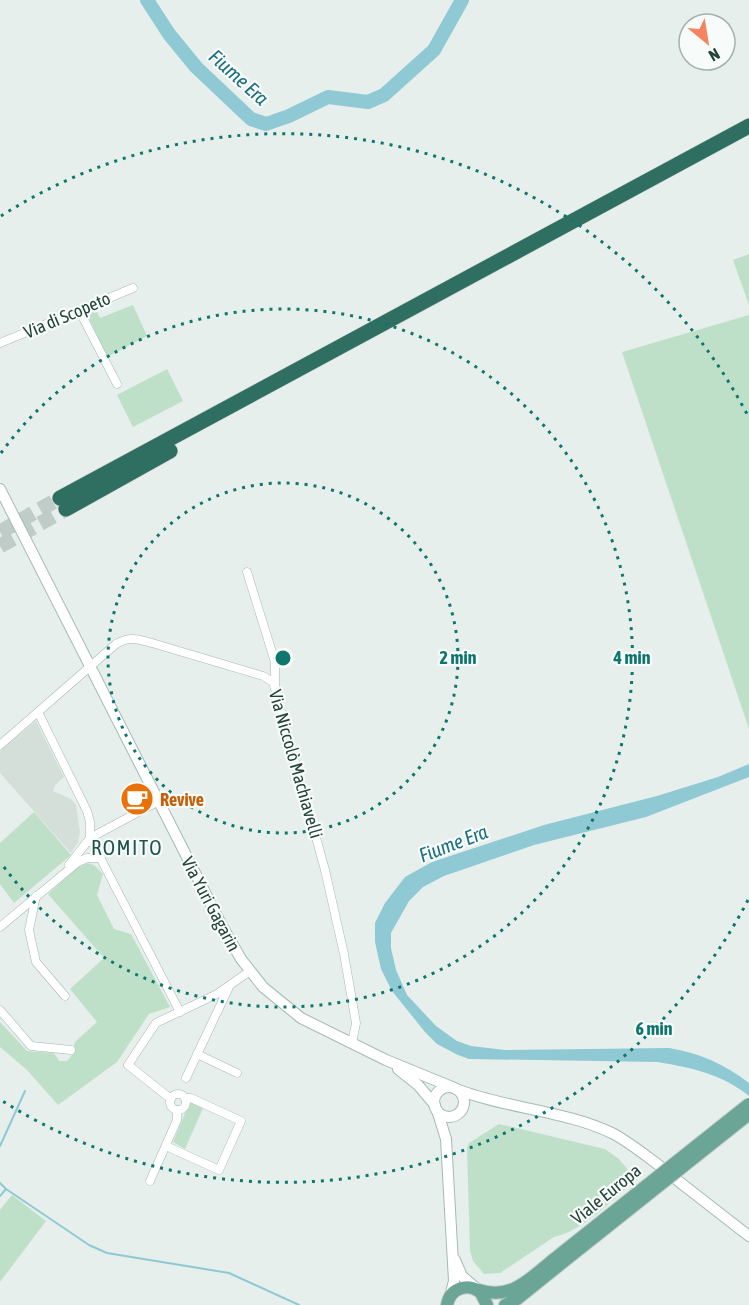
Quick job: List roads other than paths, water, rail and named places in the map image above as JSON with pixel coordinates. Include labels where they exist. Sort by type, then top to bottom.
[{"type":"highway","points":[[749,126],[63,504],[200,434],[749,136]]},
{"type":"main road","name":"Viale Europa","points":[[505,1305],[517,1299],[556,1263],[749,1104]]},
{"type":"main road","name":"Viale Europa","points":[[448,1302],[460,1288],[469,1287],[494,1294],[510,1291],[556,1263],[749,1114]]},
{"type":"main road","points":[[478,1290],[484,1295],[487,1305]]},
{"type":"street","name":"Via di Scopeto","points":[[0,343],[134,288]]},
{"type":"street","points":[[79,310],[117,384]]},
{"type":"street","name":"Via Yuri Gagarin","points":[[0,489],[222,926],[250,971],[271,994],[301,1018],[386,1060]]},
{"type":"street","points":[[248,572],[275,662],[275,686]]},
{"type":"street","name":"Via Niccolò Machiavelli","points":[[0,745],[116,644],[125,639],[135,638],[263,676],[275,686],[325,870],[344,954],[356,1023],[347,1041]]},
{"type":"street","points":[[38,712],[87,811],[90,838],[180,1012]]},
{"type":"street","points":[[62,874],[90,838],[159,801]]},
{"type":"street","points":[[0,927],[62,874],[84,860],[101,858]]},
{"type":"street","points":[[36,895],[29,930],[36,962],[65,996]]},
{"type":"street","points":[[171,1099],[128,1065],[156,1023],[230,986],[250,971]]},
{"type":"street","points":[[186,1078],[230,986]]},
{"type":"street","points":[[0,1010],[31,1046],[71,1050]]},
{"type":"street","points":[[197,1054],[237,1073]]},
{"type":"street","points":[[386,1060],[489,1101],[570,1119],[602,1129],[623,1139],[660,1166]]},
{"type":"street","points":[[386,1060],[418,1085],[444,1116],[454,1116],[473,1104],[489,1101]]},
{"type":"street","points":[[446,1139],[450,1124],[460,1112],[464,1101],[463,1096],[454,1088],[442,1089],[434,1101],[446,1139],[454,1281],[448,1302]]},
{"type":"street","points":[[166,1146],[219,1170],[241,1121],[178,1094],[171,1099],[170,1105],[177,1110]]},
{"type":"street","points":[[177,1110],[186,1105],[185,1098]]},
{"type":"street","points":[[150,1180],[177,1120],[177,1110]]},
{"type":"street","points":[[677,1180],[749,1236]]},
{"type":"street","points":[[452,1248],[462,1276],[478,1290]]},
{"type":"water","points":[[749,764],[749,777],[646,817],[534,845],[444,876],[423,887],[409,901],[391,933],[391,948],[396,970],[407,995],[436,1026],[457,1041],[471,1046],[505,1050],[669,1048],[680,1050],[711,1060],[730,1070],[749,1083],[749,1096],[717,1077],[658,1062],[469,1059],[437,1044],[392,991],[381,969],[375,942],[375,923],[385,903],[405,877],[432,862],[544,825],[657,796],[718,777]]},
{"type":"waterway","name":"Fiume Era","points":[[147,0],[169,34],[196,67],[251,119],[266,124],[289,116],[328,97],[368,102],[384,95],[434,50],[462,0]]},
{"type":"waterway","points":[[0,1146],[25,1091]]},
{"type":"waterway","points":[[0,1183],[6,1189]]},
{"type":"waterway","points":[[0,1196],[6,1189],[89,1245],[107,1253],[229,1273],[299,1305]]},
{"type":"tunnel","points":[[0,532],[60,498]]},
{"type":"tunnel","points":[[0,546],[66,509]]},
{"type":"place","name":"Revive","points":[[137,799]]},
{"type":"district","name":"ROMITO","points":[[127,847]]}]
